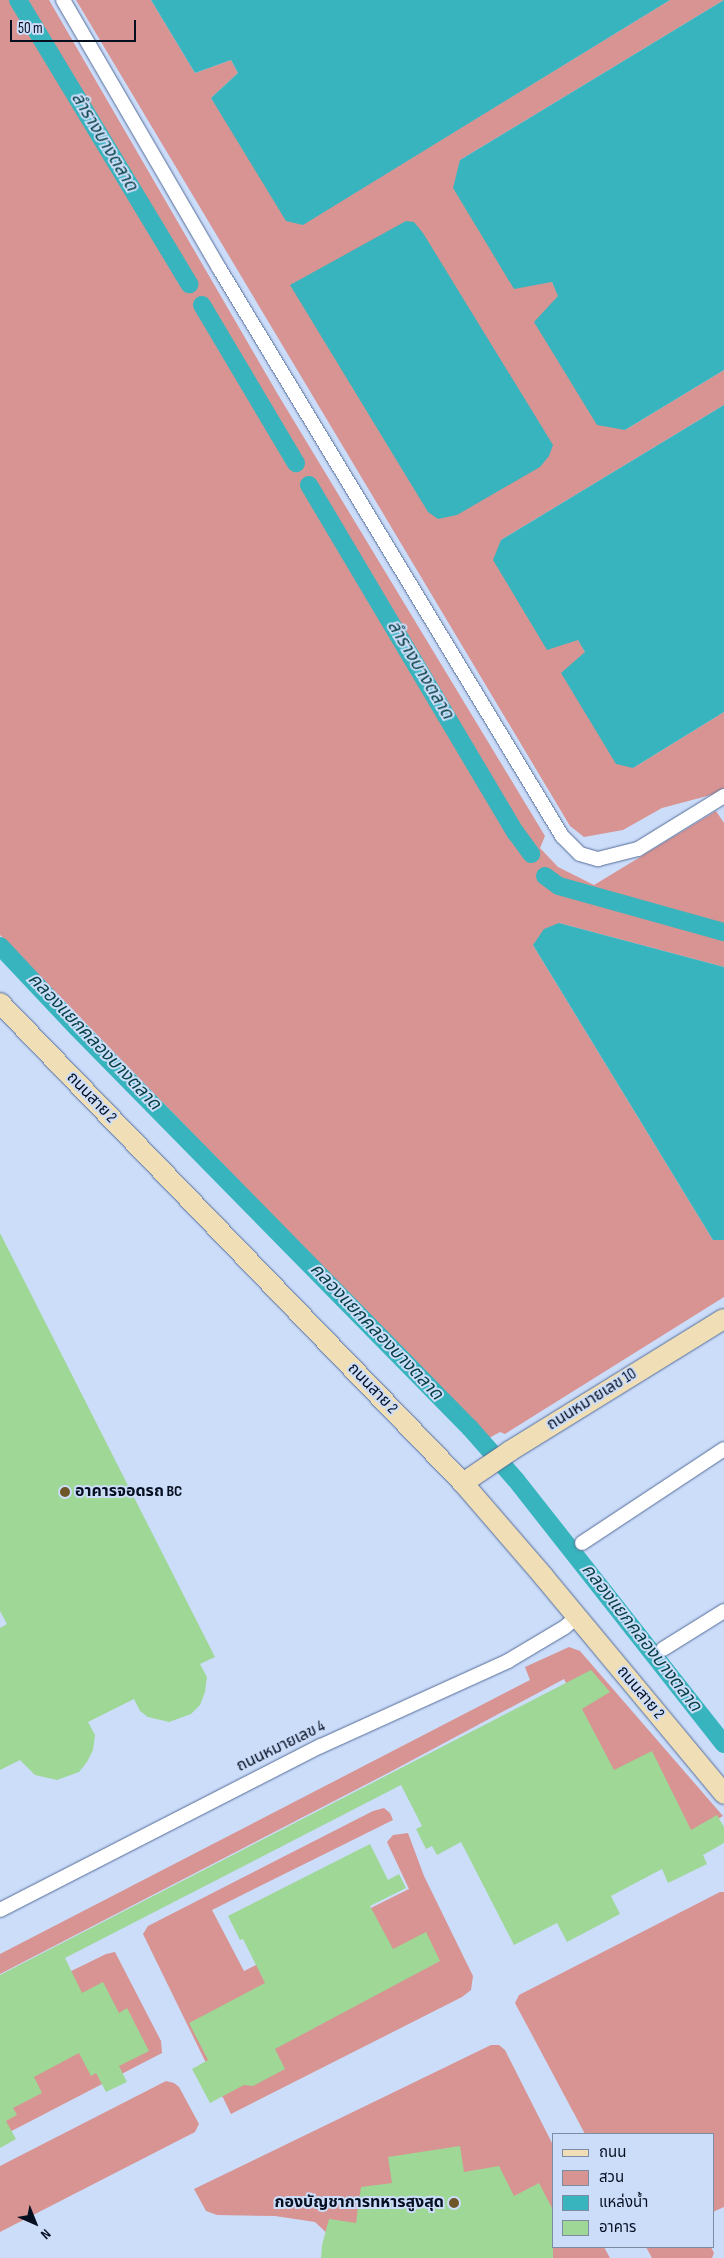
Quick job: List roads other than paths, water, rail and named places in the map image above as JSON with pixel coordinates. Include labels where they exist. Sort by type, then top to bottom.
[{"type":"street","points":[[63,0],[214,259],[562,836],[580,854],[598,859],[638,849],[724,796]]},
{"type":"street","name":"ถนนสาย 2","points":[[0,1003],[463,1483],[724,1794]]},
{"type":"street","name":"ถนนหมายเลข 10","points":[[463,1483],[510,1450],[724,1320]]},
{"type":"street","points":[[582,1543],[724,1449]]},
{"type":"street","points":[[663,1649],[724,1611]]},
{"type":"street","name":"ถนนหมายเลข 4","points":[[0,1910],[321,1746],[508,1661],[565,1628],[577,1617]]},
{"type":"water","points":[[151,0],[670,0],[303,225],[286,221],[211,98],[238,73],[231,60],[195,73]]},
{"type":"water","points":[[724,0],[724,370],[625,430],[597,425],[534,322],[558,296],[552,282],[514,289],[453,188],[460,160]]},
{"type":"water","points":[[406,221],[414,222],[423,233],[553,445],[549,456],[540,467],[457,515],[438,519],[428,512],[290,285]]},
{"type":"water","points":[[724,405],[724,712],[633,768],[616,764],[561,673],[585,652],[578,640],[547,650],[493,560],[501,540]]},
{"type":"water","points":[[559,923],[724,967],[724,1240],[713,1240],[533,945],[544,929]]},
{"type":"waterway","name":"ลำรางบางตลาด","points":[[18,0],[189,284]]},
{"type":"waterway","name":"ลำรางบางตลาด","points":[[202,305],[296,463]]},
{"type":"waterway","name":"ลำรางบางตลาด","points":[[309,485],[516,833],[531,854]]},
{"type":"waterway","name":"ลำรางบางตลาด","points":[[545,876],[559,886],[724,932]]},
{"type":"waterway","name":"คลองแยกคลองบางตลาด","points":[[0,946],[77,1028],[470,1428],[516,1480],[724,1744]]},
{"type":"place","name":"อาคารจอดรถ BC","points":[[65,1492]]},
{"type":"place","name":"กองบัญชาการทหารสูงสุด","points":[[454,2203]]}]
